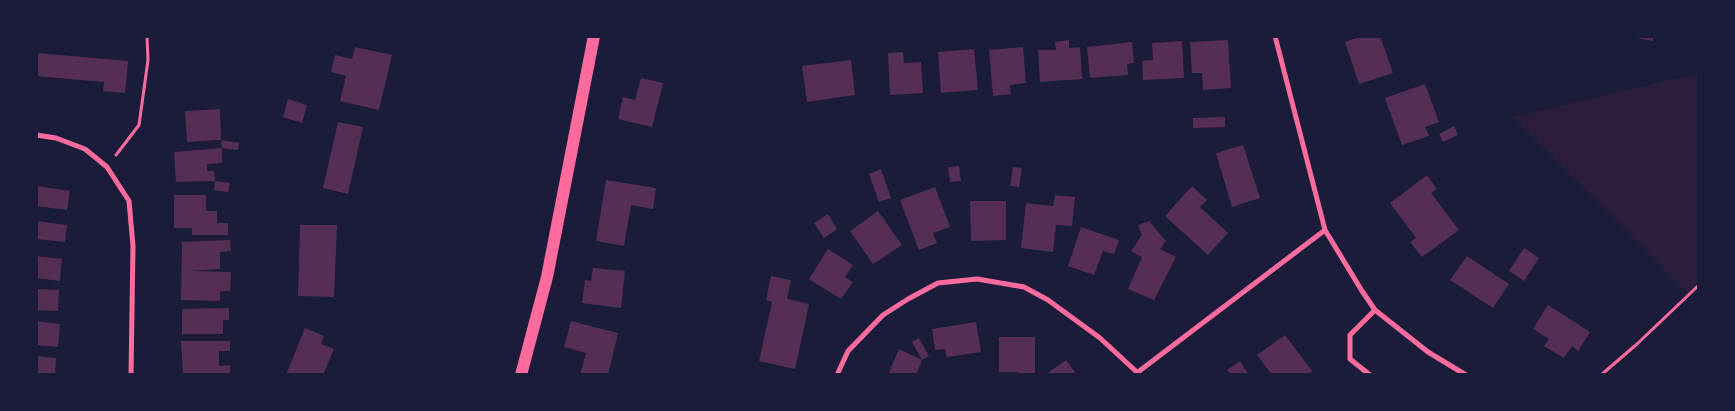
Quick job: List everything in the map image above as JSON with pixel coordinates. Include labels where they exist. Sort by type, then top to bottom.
[{"type":"main road","points":[[521,375],[547,277],[594,36]]},
{"type":"street","points":[[1275,36],[1325,230],[1375,310],[1428,352],[1466,375]]},
{"type":"street","points":[[36,135],[56,138],[85,149],[107,167],[130,201],[134,246],[131,375]]},
{"type":"street","points":[[837,375],[848,351],[883,315],[938,283],[977,279],[1024,287],[1048,300],[1100,338],[1139,373],[1325,230]]},
{"type":"street","points":[[1370,375],[1350,359],[1350,335],[1375,310]]},
{"type":"path","points":[[107,167],[139,125],[148,60],[147,36]]},
{"type":"path","points":[[1601,375],[1637,344],[1699,285]]},
{"type":"shaded area","points":[[1699,73],[1699,285],[1689,295],[1513,117]]},
{"type":"building","points":[[1362,36],[1380,36],[1393,73],[1359,84],[1345,42]]},
{"type":"building","points":[[1626,36],[1653,36],[1653,41]]},
{"type":"building","points":[[1069,40],[1069,48],[1080,47],[1082,79],[1040,82],[1038,50],[1056,50],[1055,42]]},
{"type":"building","points":[[1228,40],[1231,88],[1203,90],[1202,73],[1192,73],[1190,42]]},
{"type":"building","points":[[1182,41],[1184,78],[1143,80],[1142,61],[1153,60],[1152,43]]},
{"type":"building","points":[[1132,42],[1134,63],[1127,64],[1128,75],[1090,78],[1087,47]]},
{"type":"building","points":[[355,47],[392,55],[379,110],[340,101],[346,76],[331,72],[335,55],[352,59]]},
{"type":"building","points":[[1023,47],[1026,83],[1010,85],[1011,94],[993,96],[989,50]]},
{"type":"building","points":[[974,49],[978,90],[941,93],[938,52]]},
{"type":"building","points":[[903,52],[904,63],[921,62],[923,93],[890,95],[888,53]]},
{"type":"building","points":[[36,53],[128,61],[125,93],[103,91],[104,82],[36,76]]},
{"type":"building","points":[[851,60],[855,95],[807,102],[802,66]]},
{"type":"building","points":[[641,78],[663,83],[652,127],[618,119],[623,97],[635,100]]},
{"type":"building","points":[[1425,84],[1439,122],[1425,127],[1429,136],[1402,145],[1385,98]]},
{"type":"building","points":[[288,99],[307,105],[302,123],[283,117]]},
{"type":"building","points":[[220,109],[221,140],[187,142],[185,111]]},
{"type":"building","points":[[1225,117],[1225,127],[1193,128],[1193,118]]},
{"type":"building","points":[[338,122],[363,127],[348,194],[323,188]]},
{"type":"building","points":[[1454,126],[1458,135],[1443,142],[1439,134]]},
{"type":"building","points":[[221,140],[239,143],[238,150],[222,148]]},
{"type":"building","points":[[1243,145],[1260,198],[1232,207],[1216,153]]},
{"type":"building","points":[[222,148],[222,163],[207,164],[207,171],[214,171],[215,181],[176,182],[174,152]]},
{"type":"building","points":[[959,166],[961,181],[950,182],[948,167]]},
{"type":"building","points":[[1013,167],[1022,168],[1019,187],[1010,186]]},
{"type":"building","points":[[881,169],[891,198],[879,202],[869,174]]},
{"type":"building","points":[[1427,175],[1437,189],[1431,193],[1459,230],[1422,257],[1410,242],[1416,238],[1390,203]]},
{"type":"building","points":[[606,180],[656,188],[653,209],[631,205],[624,246],[596,241]]},
{"type":"building","points":[[215,181],[230,183],[228,192],[214,190]]},
{"type":"building","points":[[36,186],[70,191],[67,210],[36,206]]},
{"type":"building","points":[[1192,186],[1207,200],[1200,207],[1228,233],[1208,255],[1165,216]]},
{"type":"building","points":[[935,187],[950,227],[933,233],[937,243],[919,250],[900,200]]},
{"type":"building","points":[[174,195],[206,195],[206,211],[217,211],[217,223],[228,223],[228,235],[192,235],[192,228],[174,228]]},
{"type":"building","points":[[1055,195],[1075,197],[1072,226],[1056,225],[1053,252],[1021,248],[1026,203],[1053,206]]},
{"type":"building","points":[[970,201],[1006,201],[1006,240],[971,241]]},
{"type":"building","points":[[878,211],[902,245],[873,264],[850,231]]},
{"type":"building","points":[[828,214],[837,229],[824,238],[814,223]]},
{"type":"building","points":[[36,221],[67,225],[65,242],[36,239]]},
{"type":"building","points":[[1149,221],[1166,241],[1160,249],[1176,257],[1154,300],[1128,289],[1142,257],[1131,251],[1142,235],[1138,225]]},
{"type":"building","points":[[300,225],[337,225],[334,297],[298,296]]},
{"type":"building","points":[[1081,227],[1119,240],[1114,254],[1103,251],[1094,275],[1068,266]]},
{"type":"building","points":[[230,240],[231,251],[220,252],[220,269],[190,271],[231,272],[230,291],[220,291],[220,301],[181,300],[182,242]]},
{"type":"building","points":[[1524,248],[1539,258],[1524,281],[1509,271]]},
{"type":"building","points":[[828,249],[853,265],[845,277],[853,282],[841,299],[809,279]]},
{"type":"building","points":[[36,256],[62,259],[60,281],[36,278]]},
{"type":"building","points":[[1467,256],[1509,284],[1493,308],[1450,280]]},
{"type":"building","points":[[593,268],[625,271],[621,308],[582,303],[585,280],[591,281]]},
{"type":"building","points":[[771,276],[791,280],[787,299],[809,304],[795,369],[759,361],[772,302],[766,300]]},
{"type":"building","points":[[36,289],[59,290],[58,311],[36,310]]},
{"type":"building","points":[[1548,305],[1590,332],[1578,351],[1572,346],[1564,358],[1544,346],[1549,339],[1533,329]]},
{"type":"building","points":[[229,308],[229,320],[223,320],[223,334],[182,334],[182,309]]},
{"type":"building","points":[[36,321],[60,324],[58,347],[36,345]]},
{"type":"building","points":[[571,321],[618,333],[608,375],[580,375],[586,353],[564,347]]},
{"type":"building","points":[[976,322],[981,352],[947,357],[945,349],[935,350],[932,329]]},
{"type":"building","points":[[305,328],[324,336],[321,344],[334,349],[323,375],[286,375]]},
{"type":"building","points":[[1285,335],[1312,371],[1307,375],[1272,375],[1257,355]]},
{"type":"building","points":[[999,337],[1035,337],[1035,375],[1018,375],[1018,372],[999,372]]},
{"type":"building","points":[[919,338],[929,356],[922,360],[912,342]]},
{"type":"building","points":[[181,341],[230,341],[230,351],[219,351],[219,366],[230,365],[230,375],[183,375]]},
{"type":"building","points":[[899,349],[922,360],[916,375],[888,375]]},
{"type":"building","points":[[36,356],[56,358],[55,375],[36,375]]},
{"type":"building","points":[[1066,360],[1077,375],[1051,375],[1049,372]]},
{"type":"building","points":[[1240,361],[1249,375],[1231,375],[1227,370]]}]
